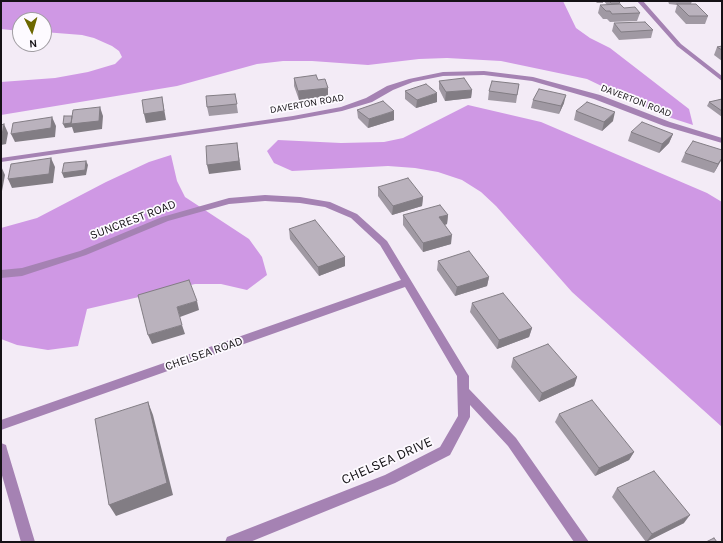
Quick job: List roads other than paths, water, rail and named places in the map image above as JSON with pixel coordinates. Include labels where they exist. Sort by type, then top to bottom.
[{"type":"street","points":[[640,1],[679,45],[722,79]]},
{"type":"street","name":"DAVERTON ROAD","points":[[1,160],[293,118],[342,109],[369,100],[390,88],[411,80],[443,74],[484,73],[533,79],[597,97],[667,124],[722,141]]},
{"type":"street","name":"SUNCREST ROAD","points":[[1,274],[22,272],[83,253],[165,219],[229,201],[265,198],[300,200],[327,204],[354,216],[384,243],[407,282]]},
{"type":"street","name":"CHELSEA DRIVE","points":[[232,542],[390,479],[445,451],[464,417],[463,376],[407,282]]},
{"type":"street","name":"CHELSEA ROAD","points":[[1,425],[407,282]]},
{"type":"street","points":[[464,391],[512,442],[582,542]]},
{"type":"street","points":[[1,449],[28,542]]}]
